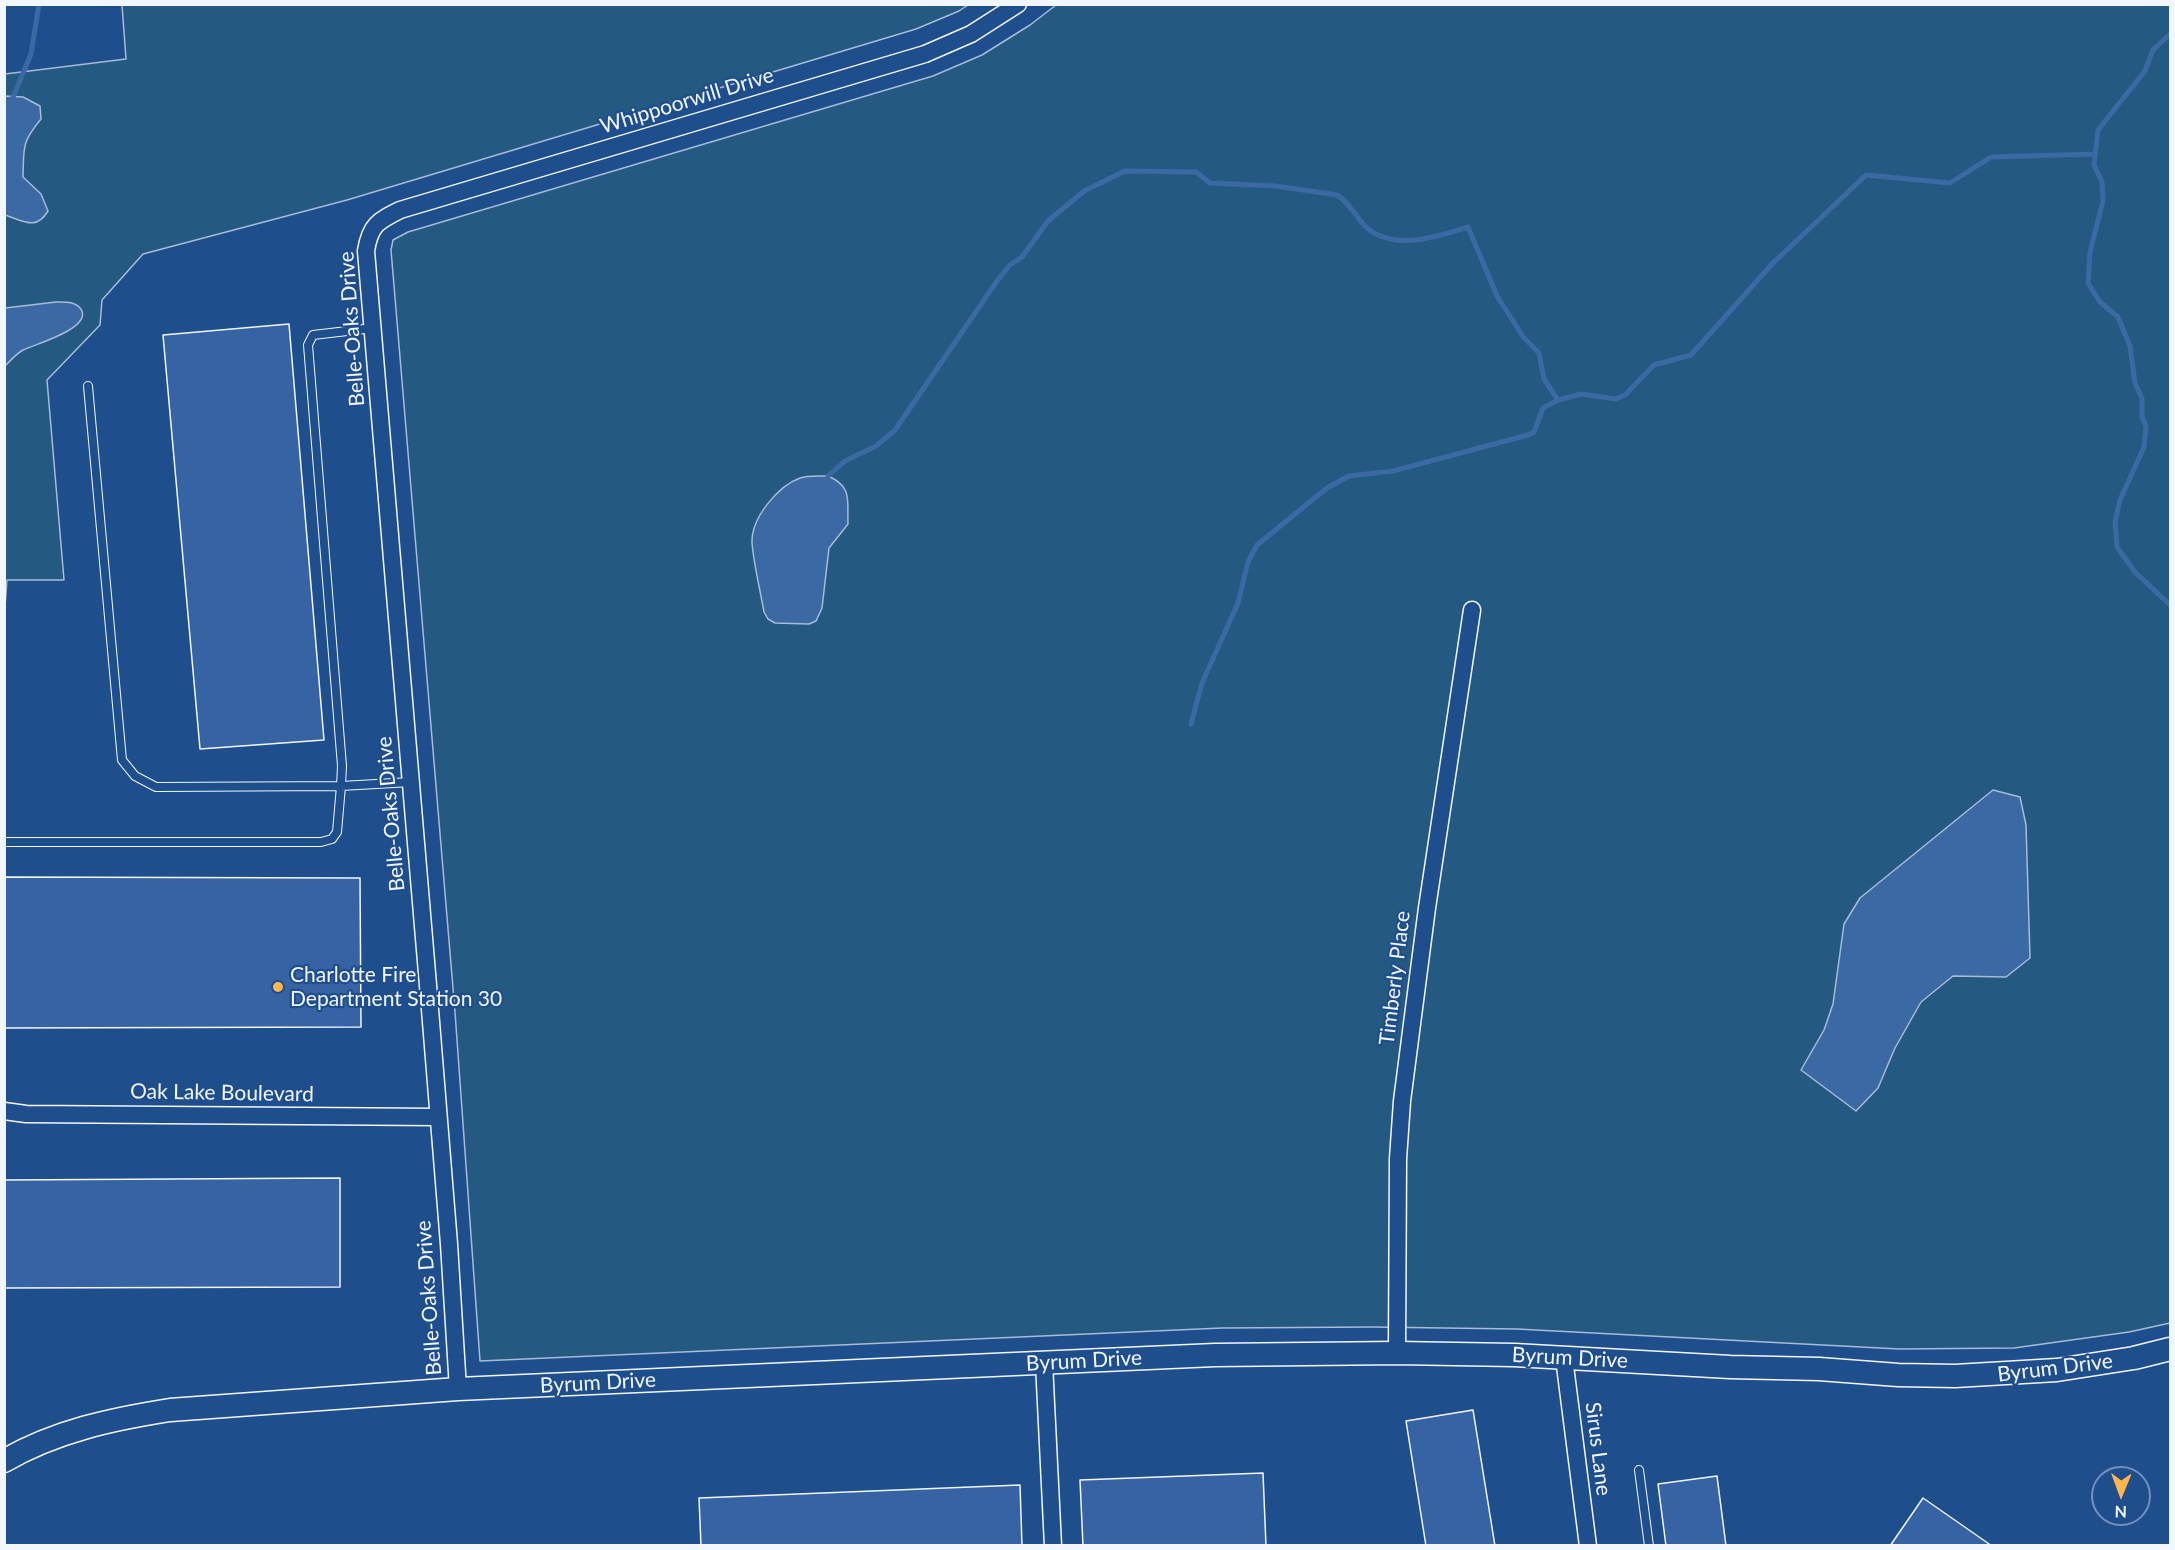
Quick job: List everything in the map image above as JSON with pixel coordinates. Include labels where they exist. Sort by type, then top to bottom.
[{"type":"street","name":"Whippoorwill Drive","points":[[369,235],[376,223],[400,210],[925,54],[971,34],[1018,4]]},
{"type":"street","name":"Belle-Oaks Drive","points":[[369,235],[366,251],[449,1244],[458,1389]]},
{"type":"street","name":"Timberly Place","points":[[1397,1353],[1398,1159],[1402,1101],[1427,908],[1472,610]]},
{"type":"street","name":"Oak Lake Boulevard","points":[[4,1111],[26,1114],[438,1117]]},
{"type":"street","name":"Byrum Drive","points":[[4,1461],[70,1432],[125,1417],[170,1410],[458,1389],[1215,1355],[1397,1353],[1514,1354],[1955,1376],[2057,1370],[2134,1358],[2170,1349]]},
{"type":"street","name":"Sirus Lane","points":[[1564,1358],[1588,1545]]},
{"type":"street","points":[[1044,1363],[1053,1545]]},
{"type":"lane","points":[[4,842],[321,842],[332,839],[337,832],[342,766],[308,345],[313,335],[374,328]]},
{"type":"lane","points":[[88,386],[122,760],[135,776],[156,787],[341,786],[411,782]]},
{"type":"lane","points":[[1639,1470],[1649,1545]]},
{"type":"shaded area","points":[[122,5],[968,5],[916,29],[347,200],[143,254],[102,300],[100,325],[47,380],[64,580],[7,580],[5,607],[5,74],[126,59]]},
{"type":"shaded area","points":[[1056,5],[2170,5],[2170,1323],[2129,1332],[2014,1348],[1899,1349],[1517,1329],[1222,1328],[480,1361],[455,1012],[391,250],[393,240],[408,232],[933,76],[982,55],[1030,25]]},
{"type":"shaded area","points":[[5,96],[23,97],[40,106],[41,119],[27,140],[23,159],[23,177],[41,194],[48,211],[34,223],[5,215]]},
{"type":"shaded area","points":[[56,302],[71,303],[80,308],[82,318],[78,324],[60,335],[23,350],[5,366],[5,308]]},
{"type":"shaded area","points":[[806,476],[828,476],[836,480],[845,490],[848,501],[848,524],[829,548],[822,608],[816,621],[809,624],[775,623],[768,619],[764,612],[757,578],[752,543],[756,523],[767,504],[792,482]]},
{"type":"shaded area","points":[[1993,790],[2020,797],[2026,825],[2030,958],[2006,977],[1953,976],[1921,1002],[1895,1048],[1878,1088],[1856,1111],[1801,1070],[1824,1030],[1833,1004],[1844,924],[1860,898]]},
{"type":"building","points":[[289,324],[324,740],[200,749],[163,335]]},
{"type":"building","points":[[4,877],[360,878],[361,1027],[4,1028]]},
{"type":"building","points":[[340,1178],[340,1287],[4,1288],[4,1180]]},
{"type":"building","points":[[1473,1410],[1495,1546],[1426,1546],[1406,1421]]},
{"type":"building","points":[[1263,1473],[1266,1546],[1083,1546],[1080,1480]]},
{"type":"building","points":[[1717,1476],[1726,1546],[1666,1546],[1658,1484]]},
{"type":"building","points":[[1020,1485],[1022,1546],[701,1546],[699,1498]]},
{"type":"building","points":[[1923,1498],[1992,1546],[1890,1546]]},
{"type":"waterway","points":[[13,97],[31,54],[39,4]]},
{"type":"waterway","points":[[2170,34],[2153,50],[2145,71],[2098,130],[2094,165],[2102,182],[2103,201],[2090,252],[2088,283],[2100,302],[2118,317],[2130,346],[2135,383],[2142,399],[2142,417],[2146,426],[2144,447],[2120,500],[2115,522],[2117,547],[2135,572],[2170,605]]},
{"type":"waterway","points":[[1191,724],[1202,683],[1238,603],[1248,562],[1257,545],[1327,488],[1349,476],[1393,471],[1528,435],[1534,432],[1543,408],[1558,400],[1581,394],[1616,399],[1625,395],[1654,365],[1691,355],[1772,264],[1866,175],[1950,183],[1991,157],[2095,154]]},
{"type":"waterway","points":[[828,476],[845,461],[876,446],[895,430],[997,281],[1010,265],[1022,257],[1048,221],[1084,191],[1125,171],[1196,172],[1210,183],[1276,186],[1337,195],[1345,201],[1365,226],[1388,239],[1415,240],[1468,227],[1497,296],[1524,338],[1539,353],[1544,379],[1558,400]]},
{"type":"place","name":"Charlotte Fire Department Station 30","points":[[278,987]]}]
